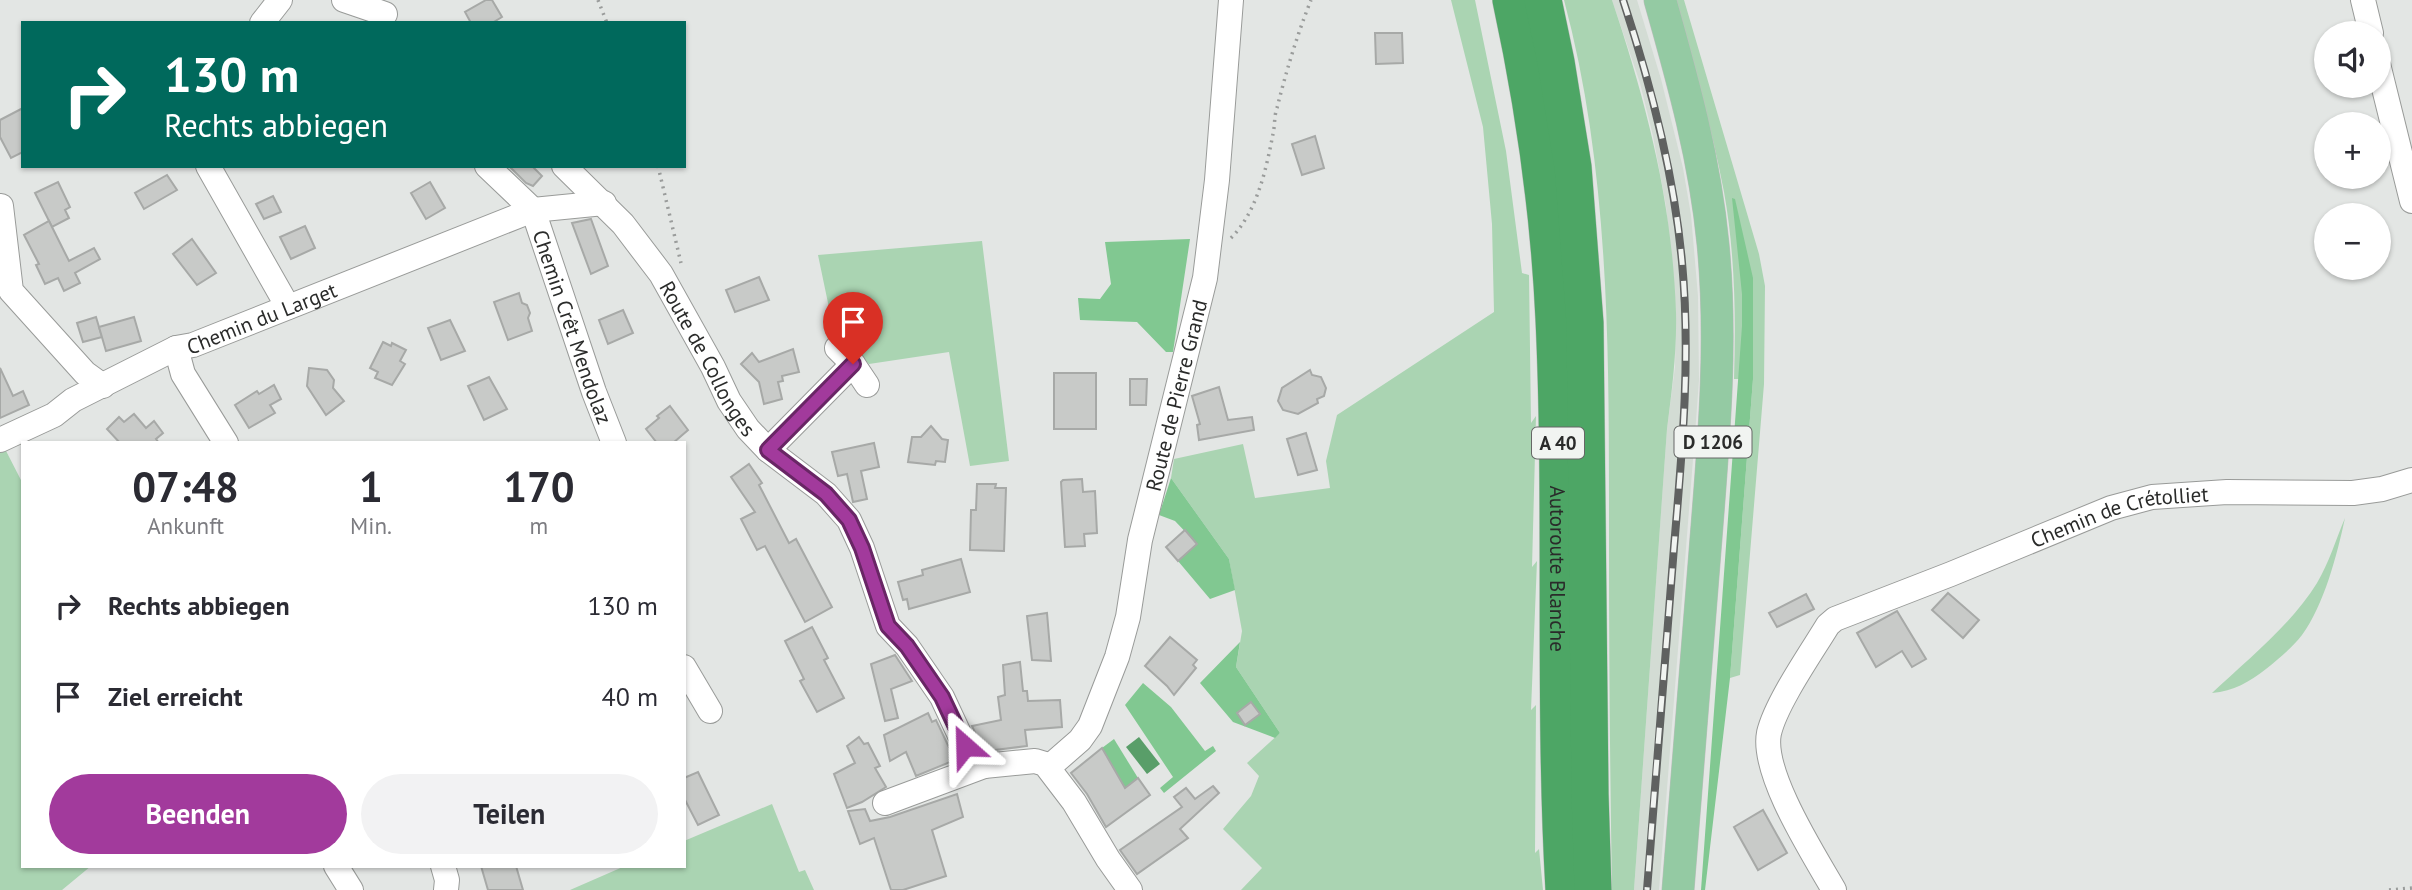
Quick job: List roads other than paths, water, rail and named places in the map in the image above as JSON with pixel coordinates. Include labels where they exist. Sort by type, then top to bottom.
[{"type":"highway","name":"Autoroute Blanche","points":[[1511,0],[1527,71],[1542,173],[1554,317],[1559,499],[1559,809],[1564,890]]},
{"type":"highway","name":"Autoroute Blanche","points":[[1543,0],[1573,167],[1585,323],[1589,769],[1593,890]]},
{"type":"main road","name":"D 1206","points":[[1660,0],[1685,87],[1700,156],[1713,242],[1717,307],[1716,383],[1709,492],[1678,890]]},
{"type":"street","points":[[264,21],[280,0]]},
{"type":"street","points":[[344,0],[383,12]]},
{"type":"street","name":"Route de Pierre Grand","points":[[1049,767],[1080,740],[1090,726],[1123,639],[1140,540],[1200,305],[1209,254],[1231,0]]},
{"type":"street","points":[[2363,0],[2368,21]]},
{"type":"street","points":[[2386,98],[2412,201]]},
{"type":"street","points":[[209,168],[289,307]]},
{"type":"street","points":[[489,168],[533,210]]},
{"type":"street","name":"Route de Collonges","points":[[566,168],[623,223],[661,274],[739,418],[768,450],[826,494],[849,520],[862,548],[888,626],[907,646],[942,697],[971,759],[979,764]]},
{"type":"street","name":"Chemin du Larget","points":[[0,440],[54,415],[73,400],[176,348],[193,345],[533,210],[604,203]]},
{"type":"street","points":[[1,206],[6,288],[85,373],[103,386]]},
{"type":"street","name":"Chemin Crêt Mendolaz","points":[[533,210],[613,441]]},
{"type":"street","points":[[176,348],[183,374],[225,441]]},
{"type":"street","points":[[768,450],[845,356],[867,385]]},
{"type":"street","name":"Chemin de Crétolliet","points":[[1827,887],[1775,779],[1768,743],[1775,717],[1795,680],[1828,625],[1839,616],[1941,578],[2111,508],[2152,497],[2227,492],[2353,494],[2412,480]]},
{"type":"street","points":[[686,674],[710,711]]},
{"type":"street","points":[[885,803],[979,764],[1035,761],[1049,767],[1130,890]]},
{"type":"street","points":[[338,868],[351,890]]},
{"type":"street","points":[[444,868],[446,890]]},
{"type":"railway","points":[[1623,0],[1652,97],[1667,162],[1682,262],[1686,334],[1682,441],[1647,890]]}]
